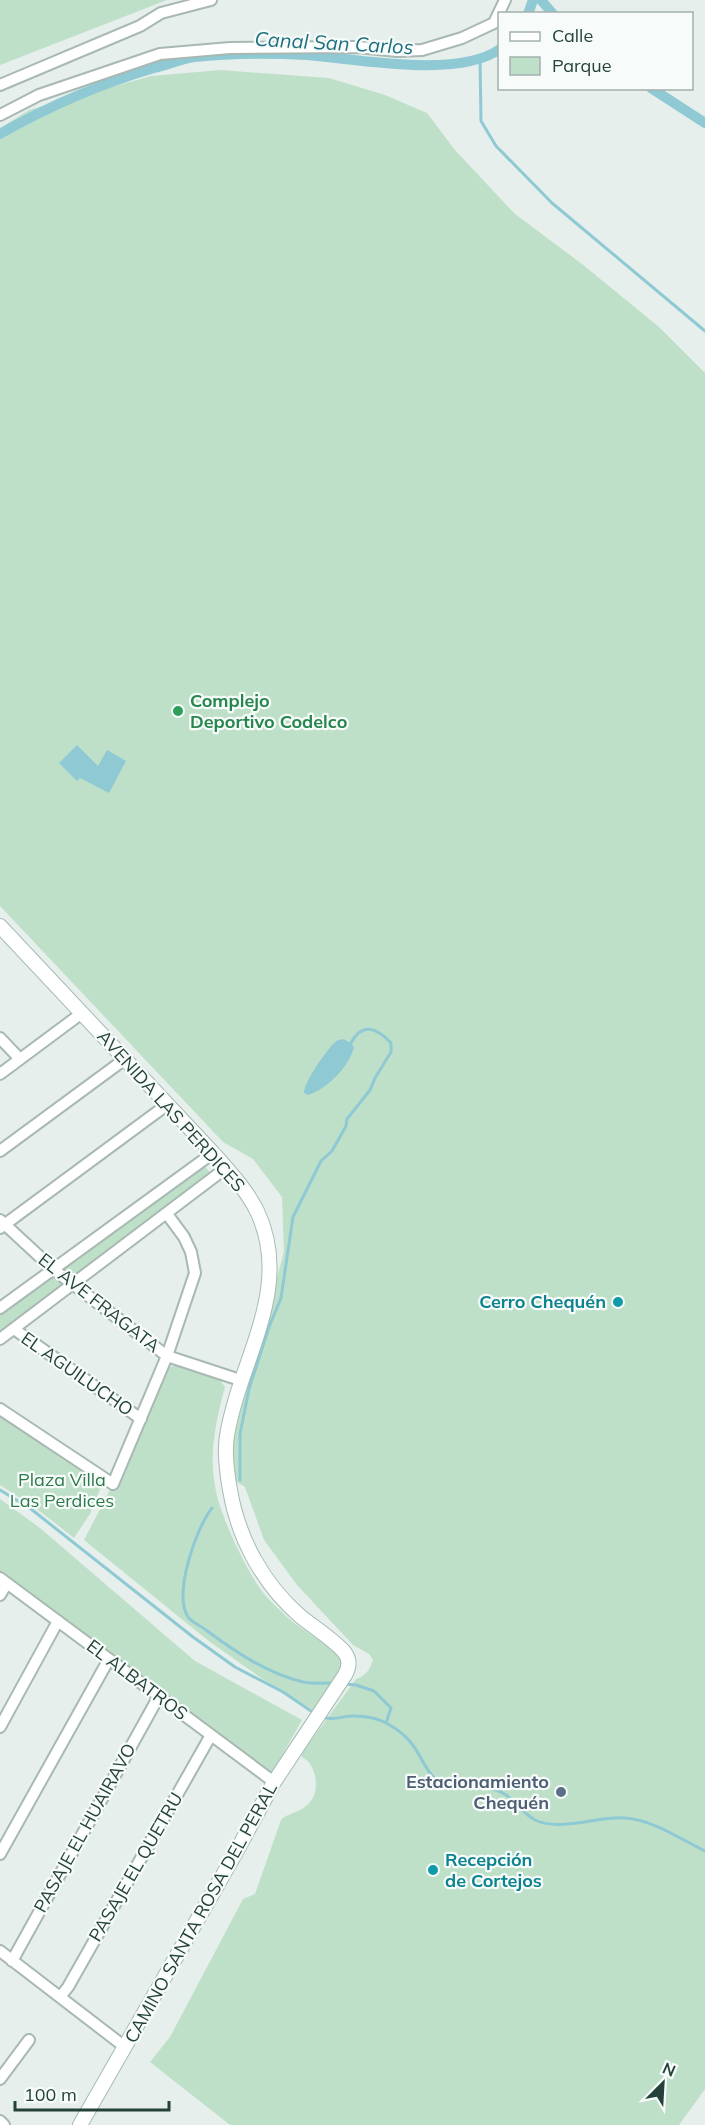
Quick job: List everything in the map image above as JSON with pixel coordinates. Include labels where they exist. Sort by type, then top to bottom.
[{"type":"street","points":[[0,85],[140,26],[160,14],[211,0]]},
{"type":"street","points":[[0,115],[39,95],[160,54],[230,48],[358,47],[397,51],[422,50],[462,38],[494,23],[498,15]]},
{"type":"street","name":"AVENIDA LAS PERDICES","points":[[0,926],[213,1153],[243,1189],[257,1212],[266,1238],[270,1265],[265,1306],[226,1438],[230,1492],[238,1522],[264,1576],[297,1614],[347,1656],[347,1671],[326,1704]]},
{"type":"street","points":[[0,1074],[82,1013]]},
{"type":"street","points":[[0,1038],[20,1059]]},
{"type":"street","points":[[0,1151],[125,1059]]},
{"type":"street","points":[[1,1224],[168,1104]]},
{"type":"street","points":[[0,1308],[213,1153]]},
{"type":"street","points":[[0,1339],[226,1168]]},
{"type":"street","points":[[0,1409],[113,1484],[167,1356],[195,1273],[191,1252],[184,1237],[167,1214]]},
{"type":"street","name":"EL AVE FRAGATA","points":[[1,1224],[72,1285],[167,1356],[243,1380]]},
{"type":"street","name":"EL AGUILUCHO","points":[[14,1329],[141,1419]]},
{"type":"street","points":[[0,1595],[3,1580]]},
{"type":"street","name":"EL ALBATROS","points":[[3,1580],[274,1782]]},
{"type":"street","points":[[0,1727],[58,1621]]},
{"type":"street","points":[[0,1854],[109,1659]]},
{"type":"street","name":"PASAJE EL HUAIRAVO","points":[[12,1960],[159,1696]]},
{"type":"street","name":"CAMINO SANTA ROSA DEL PERAL","points":[[80,2125],[274,1782],[326,1704]]},
{"type":"street","name":"PASAJE EL QUETRU","points":[[60,1997],[211,1735]]},
{"type":"street","points":[[0,1951],[125,2047]]},
{"type":"street","points":[[0,2079],[29,2040]]},
{"type":"street","points":[[0,2121],[4,2125]]},
{"type":"green space","points":[[0,0],[167,0],[0,65]]},
{"type":"green space","points":[[220,70],[329,78],[385,95],[427,113],[455,150],[515,214],[582,264],[659,327],[705,373],[705,2089],[679,2125],[230,2125],[150,2062],[170,2037],[243,1899],[255,1894],[281,1820],[304,1807],[312,1799],[316,1789],[315,1776],[311,1765],[302,1757],[302,1753],[356,1679],[367,1672],[373,1660],[369,1654],[353,1645],[297,1585],[264,1540],[245,1487],[229,1477],[231,1436],[250,1377],[284,1252],[282,1197],[253,1159],[223,1142],[0,906],[0,128],[29,110],[151,76]]},
{"type":"green space","points":[[202,1163],[213,1176],[0,1336],[0,1314]]},
{"type":"green space","points":[[176,1365],[220,1380],[225,1387],[214,1438],[214,1478],[223,1514],[247,1566],[272,1603],[294,1623],[325,1644],[344,1663],[342,1672],[315,1711],[267,1682],[210,1642],[84,1540],[113,1484],[164,1369]]},
{"type":"green space","name":"Plaza Villa Las Perdices","points":[[0,1414],[103,1482],[90,1514],[74,1538],[37,1509],[0,1485]]},
{"type":"green space","name":"Plaza Villa Las Perdices","points":[[0,1499],[40,1528],[195,1661],[302,1720],[271,1775],[0,1572]]},
{"type":"water","points":[[77,745],[98,766],[107,750],[126,761],[109,793],[80,778],[77,781],[59,763]]},
{"type":"water","points":[[343,1039],[354,1047],[342,1069],[322,1088],[308,1095],[304,1093],[311,1074],[321,1059],[334,1043]]},
{"type":"waterway","name":"Canal San Carlos","points":[[529,12],[533,0]]},
{"type":"waterway","points":[[541,0],[551,12]]},
{"type":"waterway","name":"Canal San Carlos","points":[[0,134],[37,114],[94,89],[134,74],[194,57],[293,54],[379,63],[434,65],[482,58],[498,50]]},
{"type":"waterway","points":[[480,59],[481,121],[496,146],[552,203],[705,331]]},
{"type":"waterway","points":[[654,90],[705,123]]},
{"type":"waterway","points":[[240,1480],[240,1434],[249,1389],[281,1298],[293,1217],[321,1161],[332,1151],[346,1126],[347,1119],[370,1090],[391,1052],[391,1043],[376,1031],[360,1032],[351,1043]]},
{"type":"waterway","points":[[0,1490],[31,1509],[193,1637],[235,1667],[283,1692],[314,1713]]},
{"type":"waterway","points":[[212,1508],[199,1530],[188,1561],[183,1593],[184,1607],[188,1617],[264,1668],[303,1682],[335,1683]]},
{"type":"waterway","points":[[345,1684],[374,1691],[391,1708],[386,1723]]},
{"type":"waterway","points":[[326,1718],[357,1716],[384,1722],[398,1730],[410,1741],[430,1773],[440,1783],[450,1787],[483,1788],[502,1792],[535,1820],[556,1824],[614,1818],[636,1820],[656,1826],[705,1851]]},
{"type":"place","name":"Complejo Deportivo Codelco","points":[[178,711]]},
{"type":"place","name":"Cerro Chequén","points":[[618,1302]]},
{"type":"place","name":"Estacionamiento Chequén","points":[[561,1792]]},
{"type":"place","name":"Recepción de Cortejos","points":[[433,1870]]}]
